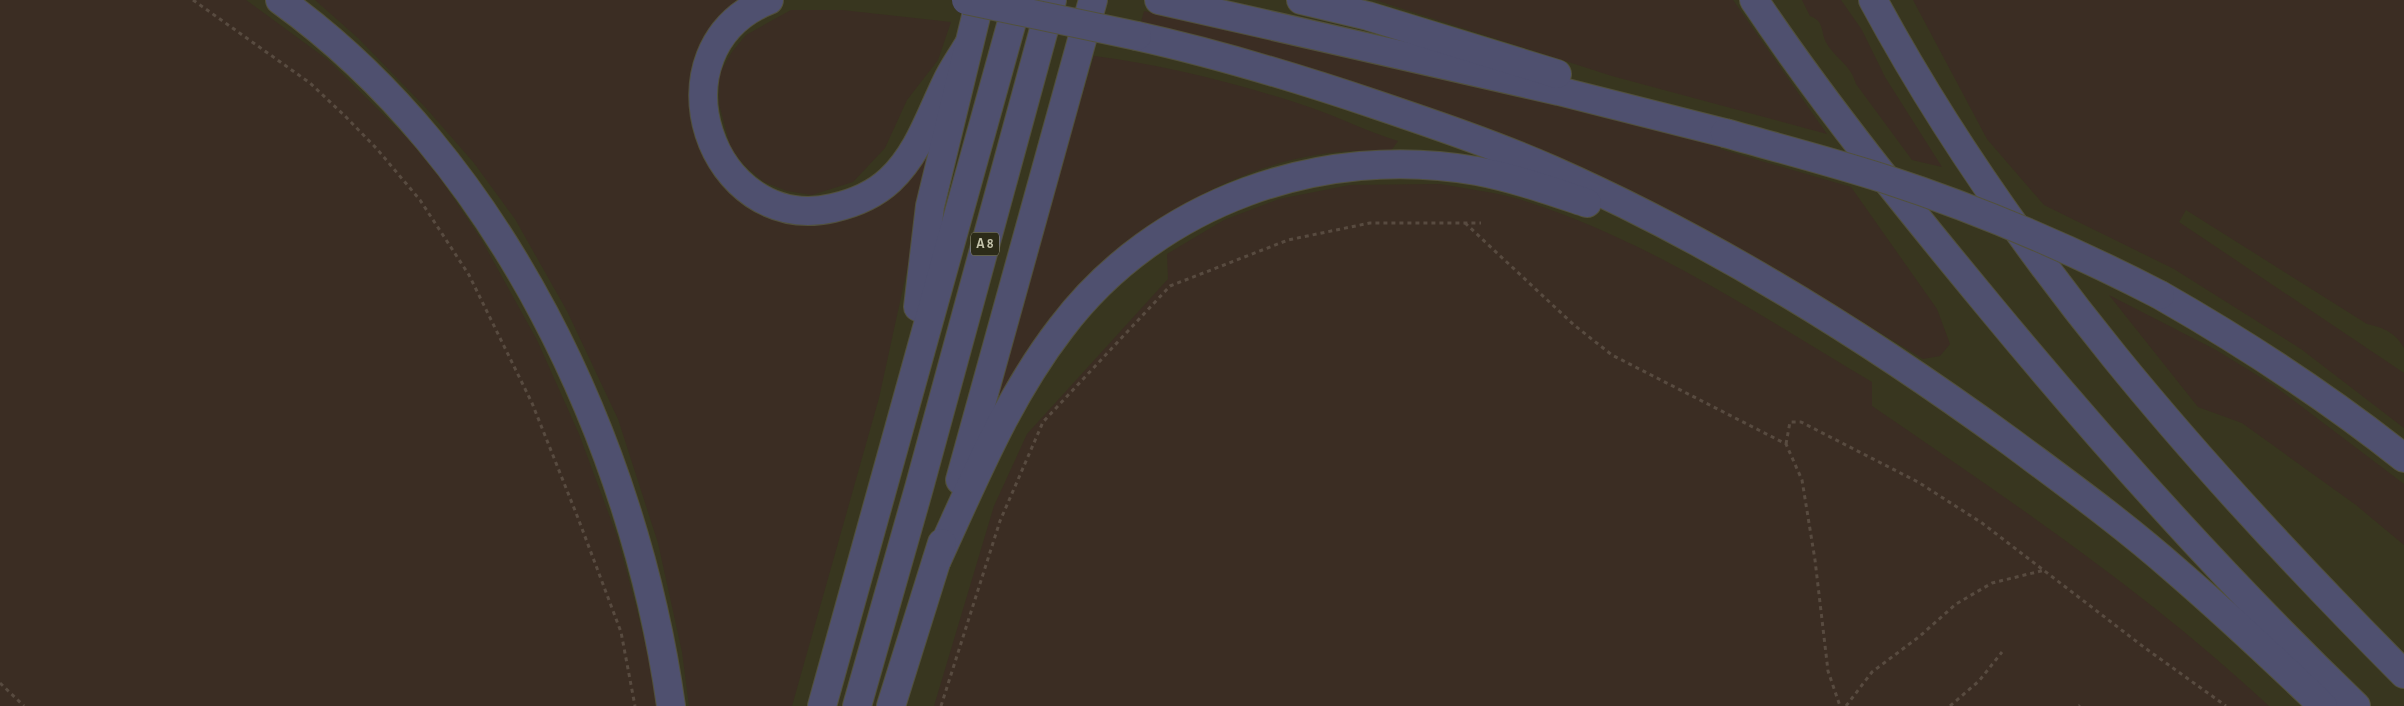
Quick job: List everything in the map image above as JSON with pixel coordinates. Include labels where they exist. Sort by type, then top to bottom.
[{"type":"highway","points":[[280,0],[308,20],[343,50],[420,129],[454,171],[496,232],[545,317],[597,428],[634,534],[667,673],[671,706]]},
{"type":"highway","points":[[769,0],[738,19],[715,48],[705,72],[704,110],[706,127],[712,146],[731,174],[745,187],[759,196],[790,209],[825,210],[850,204],[879,190],[892,179],[917,146],[947,81],[967,47]]},
{"type":"highway","points":[[966,0],[1201,51],[1307,82],[1453,131],[1553,171],[1672,229],[1793,296],[1876,347],[2076,490],[2173,568],[2323,706]]},
{"type":"highway","points":[[910,386],[930,206],[967,47],[980,0]]},
{"type":"highway","name":"A 8","points":[[822,706],[1018,0]]},
{"type":"highway","name":"A 8","points":[[857,706],[1052,0]]},
{"type":"highway","points":[[891,706],[937,560],[1094,0]]},
{"type":"highway","points":[[1159,0],[1559,91],[1713,130],[1875,176],[1940,198],[2065,248],[2160,295],[2274,362],[2352,417],[2404,458]]},
{"type":"highway","points":[[1301,0],[1368,16],[1586,83],[1713,130]]},
{"type":"highway","points":[[1754,0],[1852,136],[1942,250],[2072,406],[2207,555],[2356,706]]},
{"type":"highway","points":[[1873,0],[1942,117],[2004,210],[2095,333],[2190,448],[2312,581],[2404,674]]},
{"type":"highway","points":[[937,560],[1007,410],[1061,327],[1080,304],[1123,262],[1168,230],[1211,206],[1249,189],[1301,175],[1348,167],[1410,164],[1477,171],[1672,229]]},
{"type":"path","points":[[194,0],[310,83],[345,116],[420,200],[469,274],[532,403],[574,509],[620,632],[635,706]]},
{"type":"path","points":[[941,706],[1000,521],[1043,422],[1170,286],[1288,240],[1370,223],[1481,223]]},
{"type":"path","points":[[1464,223],[1574,325],[1612,355],[1786,444]]},
{"type":"path","points":[[1840,706],[1828,671],[1815,560],[1802,480],[1786,444],[1790,422],[1800,422],[1846,444],[1918,482],[1982,523],[2046,570],[2144,648],[2226,706]]},
{"type":"path","points":[[1846,706],[1872,672],[1920,636],[1956,604],[1992,583],[2046,570]]},
{"type":"path","points":[[1950,706],[1979,681],[2002,652]]},
{"type":"path","points":[[0,683],[24,706]]},
{"type":"shaded area","points":[[0,0],[246,0],[328,60],[410,141],[440,178],[481,239],[537,340],[579,434],[617,536],[654,681],[657,706],[0,706]]},
{"type":"shaded area","points":[[315,0],[749,0],[703,52],[737,192],[857,212],[884,203],[911,172],[921,155],[932,155],[879,398],[792,706],[689,706],[682,652],[658,543],[618,419],[567,311],[515,219],[474,163],[426,108],[358,38]]},
{"type":"shaded area","points":[[1375,0],[1733,0],[1827,134],[1612,76]]},
{"type":"shaded area","points":[[1802,0],[1841,0],[1862,30],[1885,77],[1942,167],[1912,160],[1856,84],[1851,72],[1831,50],[1825,40],[1820,24],[1815,18],[1810,16]]},
{"type":"shaded area","points":[[1913,0],[2404,0],[2404,348],[2393,334],[2379,327],[2367,324],[2186,210],[2179,222],[2404,373],[2404,428],[2301,349],[2174,269],[2044,205],[1987,139]]},
{"type":"shaded area","points":[[791,10],[842,10],[951,22],[938,60],[907,100],[885,148],[853,182],[812,195],[787,191],[764,182],[745,166],[731,149],[719,104],[719,74],[732,52],[746,35]]},
{"type":"shaded area","points":[[1144,11],[1468,82],[1721,146],[1720,149],[1851,187],[1937,309],[1950,344],[1940,356],[1923,359],[1792,279],[1666,210],[1188,34],[1141,22]]},
{"type":"shaded area","points":[[1094,56],[1203,76],[1257,91],[1320,111],[1398,141],[1390,152],[1346,151],[1302,158],[1259,170],[1217,187],[1177,209],[1139,234],[1104,262],[1072,292],[1075,297],[987,429],[1043,223]]},
{"type":"shaded area","points":[[1440,184],[1512,197],[1569,217],[1614,236],[1659,257],[1702,281],[1872,382],[1872,406],[2026,512],[2126,586],[2223,664],[2269,706],[934,706],[994,506],[1027,434],[1168,279],[1167,254],[1224,220],[1279,199],[1350,185]]},
{"type":"shaded area","points":[[2109,295],[2216,350],[2273,385],[2404,484],[2404,545],[2356,505],[2242,423],[2198,407]]}]
